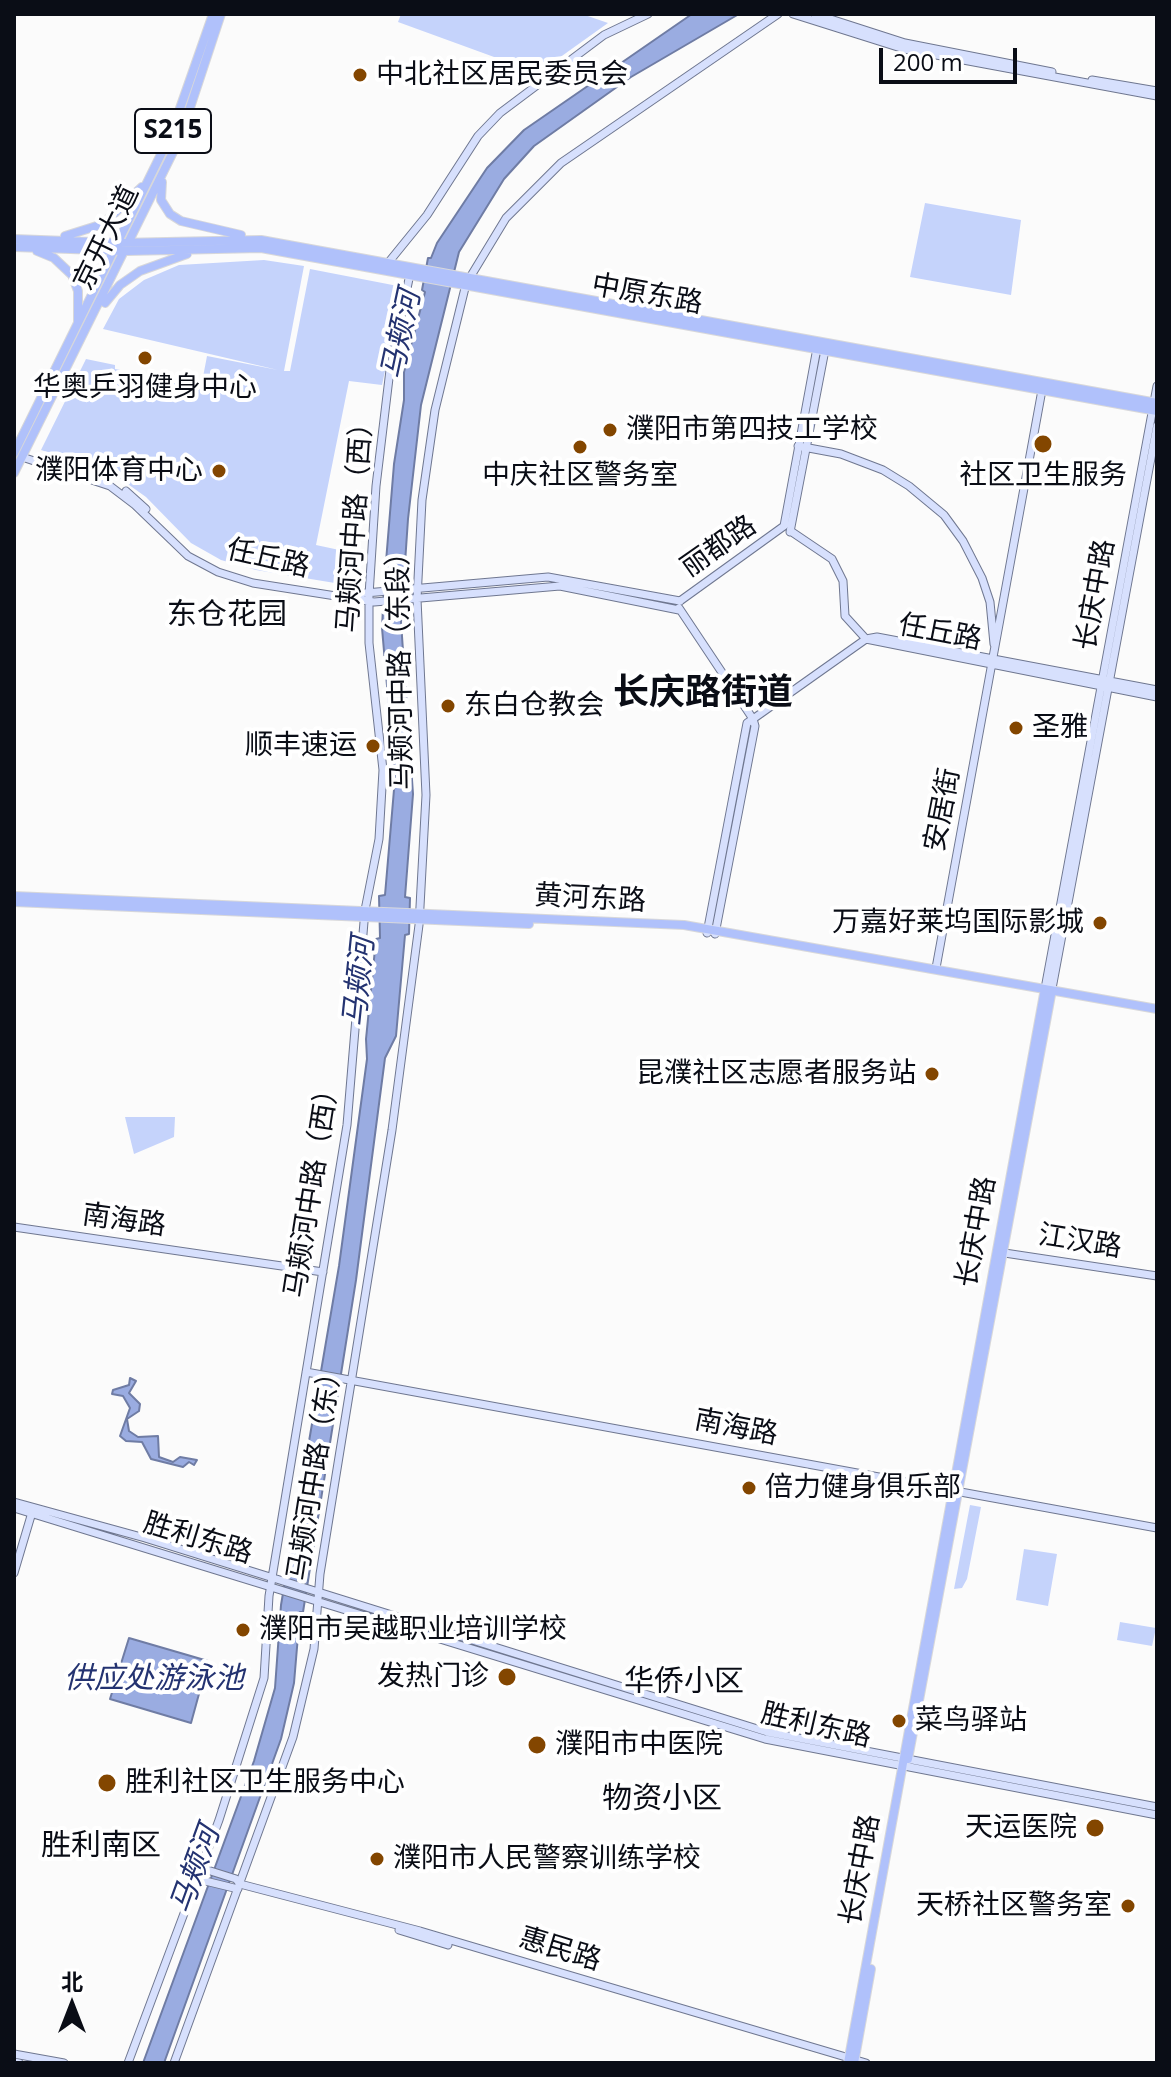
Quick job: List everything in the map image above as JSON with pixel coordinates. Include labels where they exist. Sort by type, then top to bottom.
[{"type":"main road","name":"京开大道","points":[[14,473],[77,328],[156,167],[187,94],[213,14]]},
{"type":"main road","name":"京开大道","points":[[20,454],[129,247],[170,158],[195,97],[221,14]]},
{"type":"main road","points":[[170,158],[161,190],[163,205],[170,214],[181,221],[261,240]]},
{"type":"main road","points":[[17,243],[62,237],[95,228],[123,208],[156,167]]},
{"type":"main road","name":"中原东路","points":[[129,247],[261,240],[388,263],[420,273]]},
{"type":"main road","points":[[17,243],[129,247]]},
{"type":"main road","points":[[17,243],[54,258],[72,275],[79,300],[77,328]]},
{"type":"main road","name":"中原东路","points":[[129,247],[261,248],[456,278],[1042,390],[1155,407]]},
{"type":"main road","points":[[88,326],[110,296],[140,271],[161,260],[209,249]]},
{"type":"main road","name":"中原东路","points":[[468,281],[1155,407]]},
{"type":"main road","name":"黄河东路","points":[[14,899],[420,915],[712,931],[936,968],[1048,992]]},
{"type":"main road","name":"黄河东路","points":[[712,931],[1157,1012]]},
{"type":"main road","name":"长庆中路","points":[[849,2062],[1048,992]]},
{"type":"street","points":[[388,263],[427,215],[478,136],[500,113],[604,35],[648,14]]},
{"type":"street","name":"马颊河中路（东段）","points":[[420,915],[425,776],[413,595],[430,437],[468,281],[506,218],[561,163],[778,14]]},
{"type":"street","points":[[793,14],[904,49],[1157,94]]},
{"type":"street","points":[[815,14],[905,43],[1157,94]]},
{"type":"street","name":"马颊河中路（西）","points":[[128,2063],[203,1869],[260,1695],[274,1582],[354,1065],[364,913],[376,867],[383,779],[371,598],[376,486],[390,370],[420,273]]},
{"type":"street","name":"丽都路","points":[[753,719],[679,606],[780,531],[802,447],[821,349]]},
{"type":"street","name":"长庆中路","points":[[1106,684],[1157,386]]},
{"type":"street","name":"安居街","points":[[936,968],[1042,390]]},
{"type":"street","name":"长庆中路","points":[[1048,992],[1157,426]]},
{"type":"street","points":[[802,447],[841,454],[883,470],[909,486],[944,515],[963,541],[986,590],[993,662]]},
{"type":"street","name":"丽都路","points":[[780,531],[792,532],[802,447]]},
{"type":"street","name":"任丘路","points":[[20,454],[110,486],[135,505],[173,545],[218,572],[253,583],[371,598],[548,577],[679,606]]},
{"type":"street","points":[[712,931],[755,726],[753,719],[866,639],[845,616],[846,593],[839,569],[823,551],[792,532]]},
{"type":"street","name":"任丘路","points":[[866,639],[1106,684],[1157,697]]},
{"type":"street","name":"任丘路","points":[[1106,684],[1157,690]]},
{"type":"street","name":"马颊河中路（东）","points":[[174,2063],[300,1715],[314,1649],[348,1378],[392,1130],[420,915]]},
{"type":"street","name":"南海路","points":[[14,1227],[323,1272]]},
{"type":"street","name":"江汉路","points":[[1000,1252],[1157,1276]]},
{"type":"street","name":"南海路","points":[[306,1372],[1157,1528]]},
{"type":"street","name":"胜利东路","points":[[14,1502],[767,1732],[905,1764],[1157,1815]]},
{"type":"street","name":"胜利东路","points":[[14,1508],[32,1510]]},
{"type":"street","points":[[14,1573],[32,1510]]},
{"type":"street","name":"胜利东路","points":[[905,1764],[1157,1807]]},
{"type":"street","points":[[203,1869],[237,1885]]},
{"type":"street","points":[[199,1879],[237,1885]]},
{"type":"street","name":"惠民路","points":[[237,1885],[420,1931],[849,2062],[866,2063]]},
{"type":"street","points":[[14,2054],[64,2063]]},
{"type":"shaded area","points":[[401,14],[582,14],[608,23],[538,73],[398,22]]},
{"type":"shaded area","points":[[925,203],[1021,220],[1011,295],[910,277]]},
{"type":"shaded area","name":"濮阳体育中心","points":[[264,260],[304,266],[284,371],[290,371],[310,269],[403,287],[382,385],[349,381],[316,545],[344,551],[341,584],[256,570],[221,560],[191,543],[146,497],[115,475],[41,450],[86,359],[115,365],[115,369],[193,384],[203,377],[207,356],[278,370],[103,329],[119,299],[144,280],[179,265]]},
{"type":"shaded area","points":[[125,1117],[175,1117],[174,1137],[134,1154]]},
{"type":"shaded area","points":[[970,1505],[981,1507],[967,1579],[962,1588],[954,1589]]},
{"type":"shaded area","points":[[1024,1549],[1057,1554],[1048,1606],[1016,1600]]},
{"type":"shaded area","points":[[1120,1622],[1156,1628],[1152,1646],[1117,1640]]},
{"type":"water","points":[[692,14],[739,14],[631,77],[534,146],[504,179],[459,252],[421,405],[408,519],[401,622],[413,794],[405,897],[410,898],[409,934],[405,935],[396,1036],[385,1058],[356,1280],[303,1612],[300,1612],[294,1683],[281,1739],[164,2063],[143,2063],[254,1761],[275,1688],[281,1605],[339,1266],[367,1059],[366,1039],[376,939],[380,938],[379,896],[385,895],[395,778],[382,628],[384,586],[394,464],[404,400],[404,372],[425,292],[422,290],[428,258],[431,258],[437,243],[487,168],[524,130]]},
{"type":"water","points":[[130,1378],[136,1381],[129,1393],[140,1404],[139,1411],[127,1419],[129,1431],[138,1437],[158,1436],[159,1457],[173,1462],[180,1457],[197,1460],[194,1465],[189,1462],[183,1467],[151,1459],[142,1442],[126,1441],[120,1436],[130,1408],[123,1396],[112,1394],[113,1390],[129,1385]]},
{"type":"water","name":"供应处游泳池","points":[[129,1638],[208,1661],[191,1723],[110,1699]]},
{"type":"place","name":"中北社区居民委员会","points":[[360,75]]},
{"type":"place","name":"华奥乒羽健身中心","points":[[145,358]]},
{"type":"place","name":"濮阳市第四技工学校","points":[[610,430]]},
{"type":"place","name":"社区卫生服务","points":[[1043,444]]},
{"type":"place","name":"中庆社区警务室","points":[[580,447]]},
{"type":"place","name":"濮阳体育中心","points":[[219,471]]},
{"type":"place","name":"东白仓教会","points":[[448,706]]},
{"type":"place","name":"圣雅","points":[[1016,728]]},
{"type":"place","name":"顺丰速运","points":[[373,746]]},
{"type":"place","name":"万嘉好莱坞国际影城","points":[[1100,923]]},
{"type":"place","name":"昆濮社区志愿者服务站","points":[[932,1074]]},
{"type":"place","name":"倍力健身俱乐部","points":[[749,1488]]},
{"type":"place","name":"濮阳市吴越职业培训学校","points":[[243,1630]]},
{"type":"place","name":"发热门诊","points":[[507,1677]]},
{"type":"place","name":"菜鸟驿站","points":[[899,1721]]},
{"type":"place","name":"濮阳市中医院","points":[[537,1745]]},
{"type":"place","name":"胜利社区卫生服务中心","points":[[107,1783]]},
{"type":"place","name":"天运医院","points":[[1095,1828]]},
{"type":"place","name":"濮阳市人民警察训练学校","points":[[377,1859]]},
{"type":"place","name":"天桥社区警务室","points":[[1128,1906]]},
{"type":"district","name":"东仓花园","points":[[227,615]]},
{"type":"district","name":"长庆路街道","points":[[703,694]]},
{"type":"district","name":"华侨小区","points":[[684,1682]]},
{"type":"district","name":"物资小区","points":[[662,1799]]},
{"type":"district","name":"胜利南区","points":[[101,1846]]},
{"type":"water label","name":"马颊河","points":[[402,335]]},
{"type":"water label","name":"马颊河","points":[[360,982]]},
{"type":"water label","name":"马颊河","points":[[196,1870]]}]
